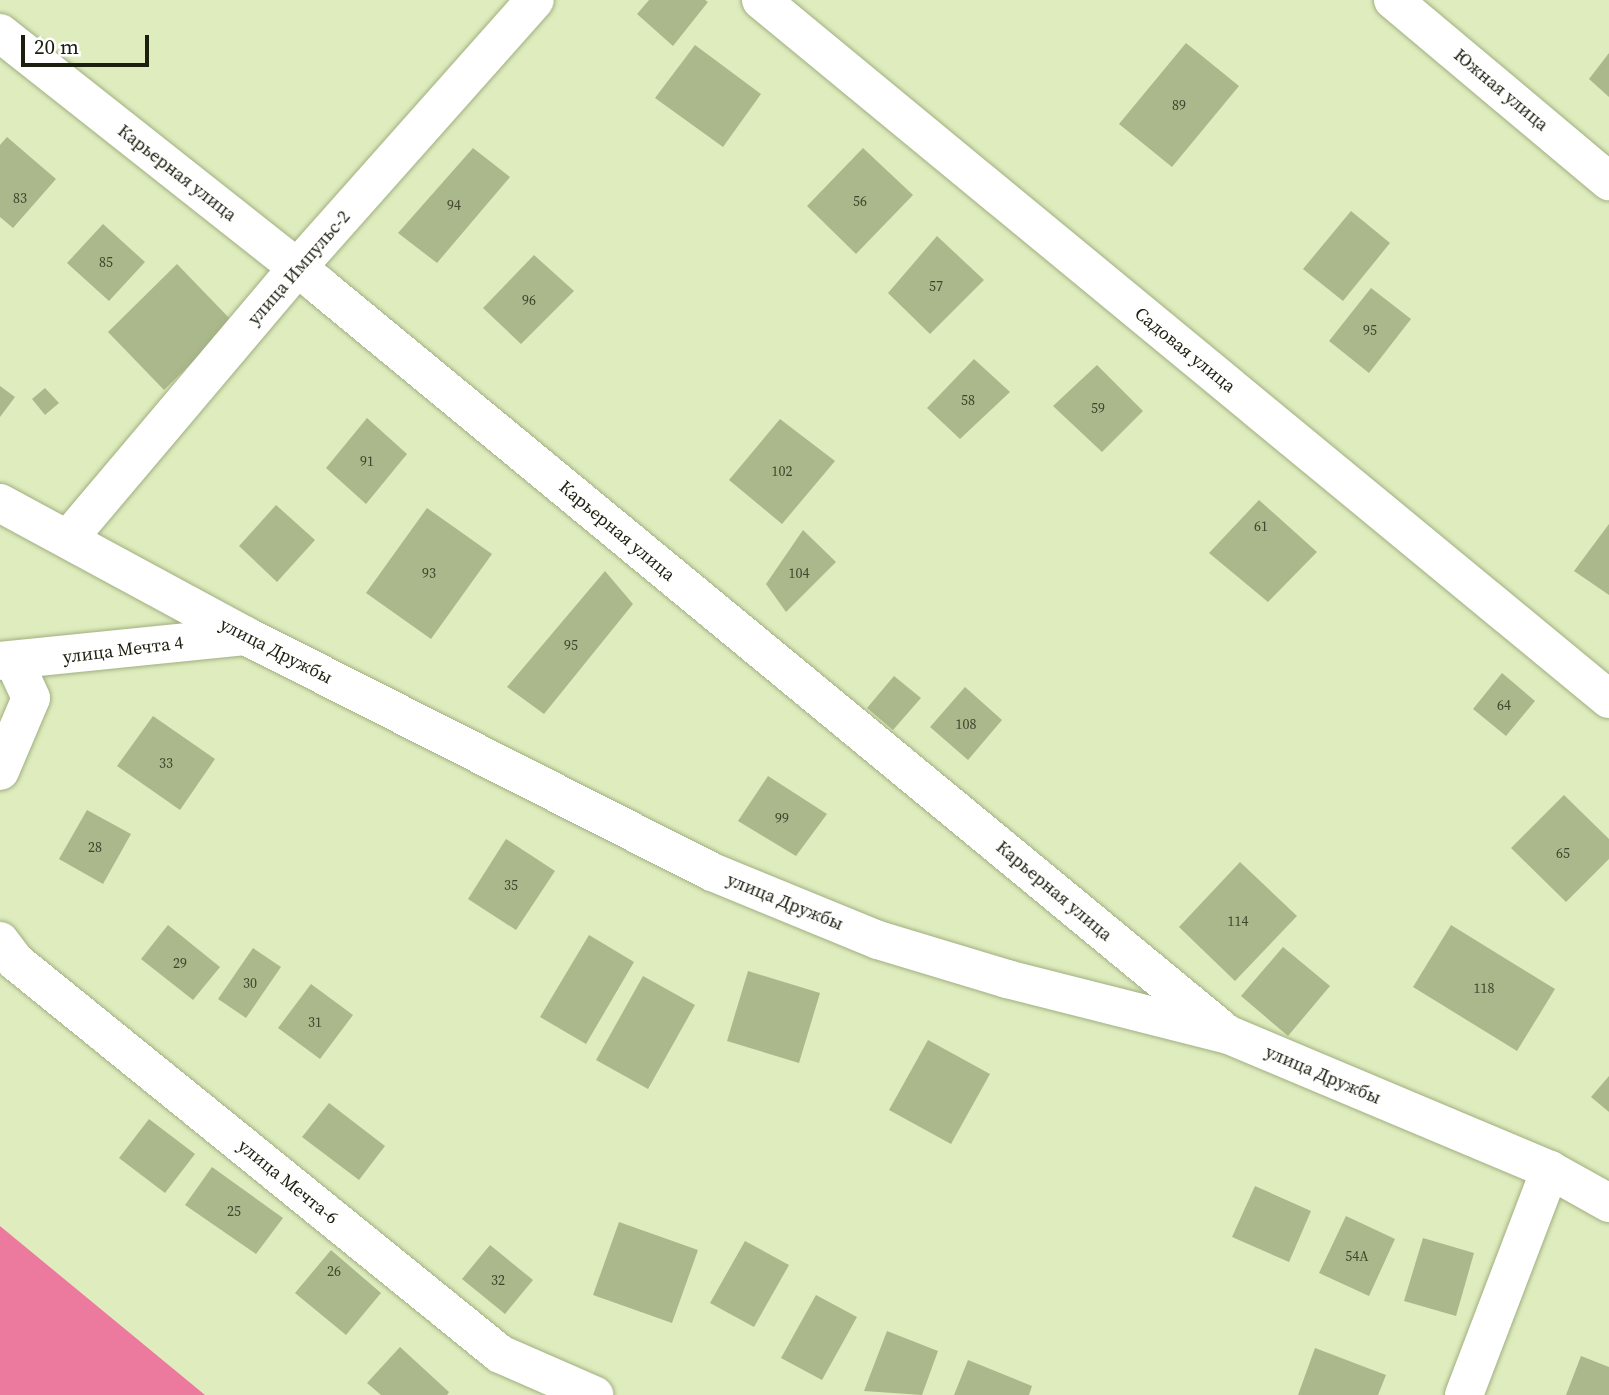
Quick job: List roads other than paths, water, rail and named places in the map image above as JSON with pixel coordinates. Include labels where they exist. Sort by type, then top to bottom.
[{"type":"street","name":"улица Импульс-2","points":[[68,539],[298,268],[535,0]]},
{"type":"street","name":"Садовая улица","points":[[761,0],[1609,699]]},
{"type":"street","name":"Южная улица","points":[[1393,0],[1609,181]]},
{"type":"street","name":"Карьерная улица","points":[[0,33],[298,268],[1229,1035]]},
{"type":"street","name":"улица Дружбы","points":[[0,503],[246,636],[712,872],[878,940],[1007,979],[1229,1035],[1550,1170],[1609,1203]]},
{"type":"street","name":"улица Мечта 4","points":[[7,661],[246,636]]},
{"type":"street","points":[[0,771],[31,698],[7,661]]},
{"type":"street","name":"улица Мечта-6","points":[[0,941],[16,962],[500,1354],[594,1395]]},
{"type":"street","points":[[1464,1395],[1550,1170]]}]
